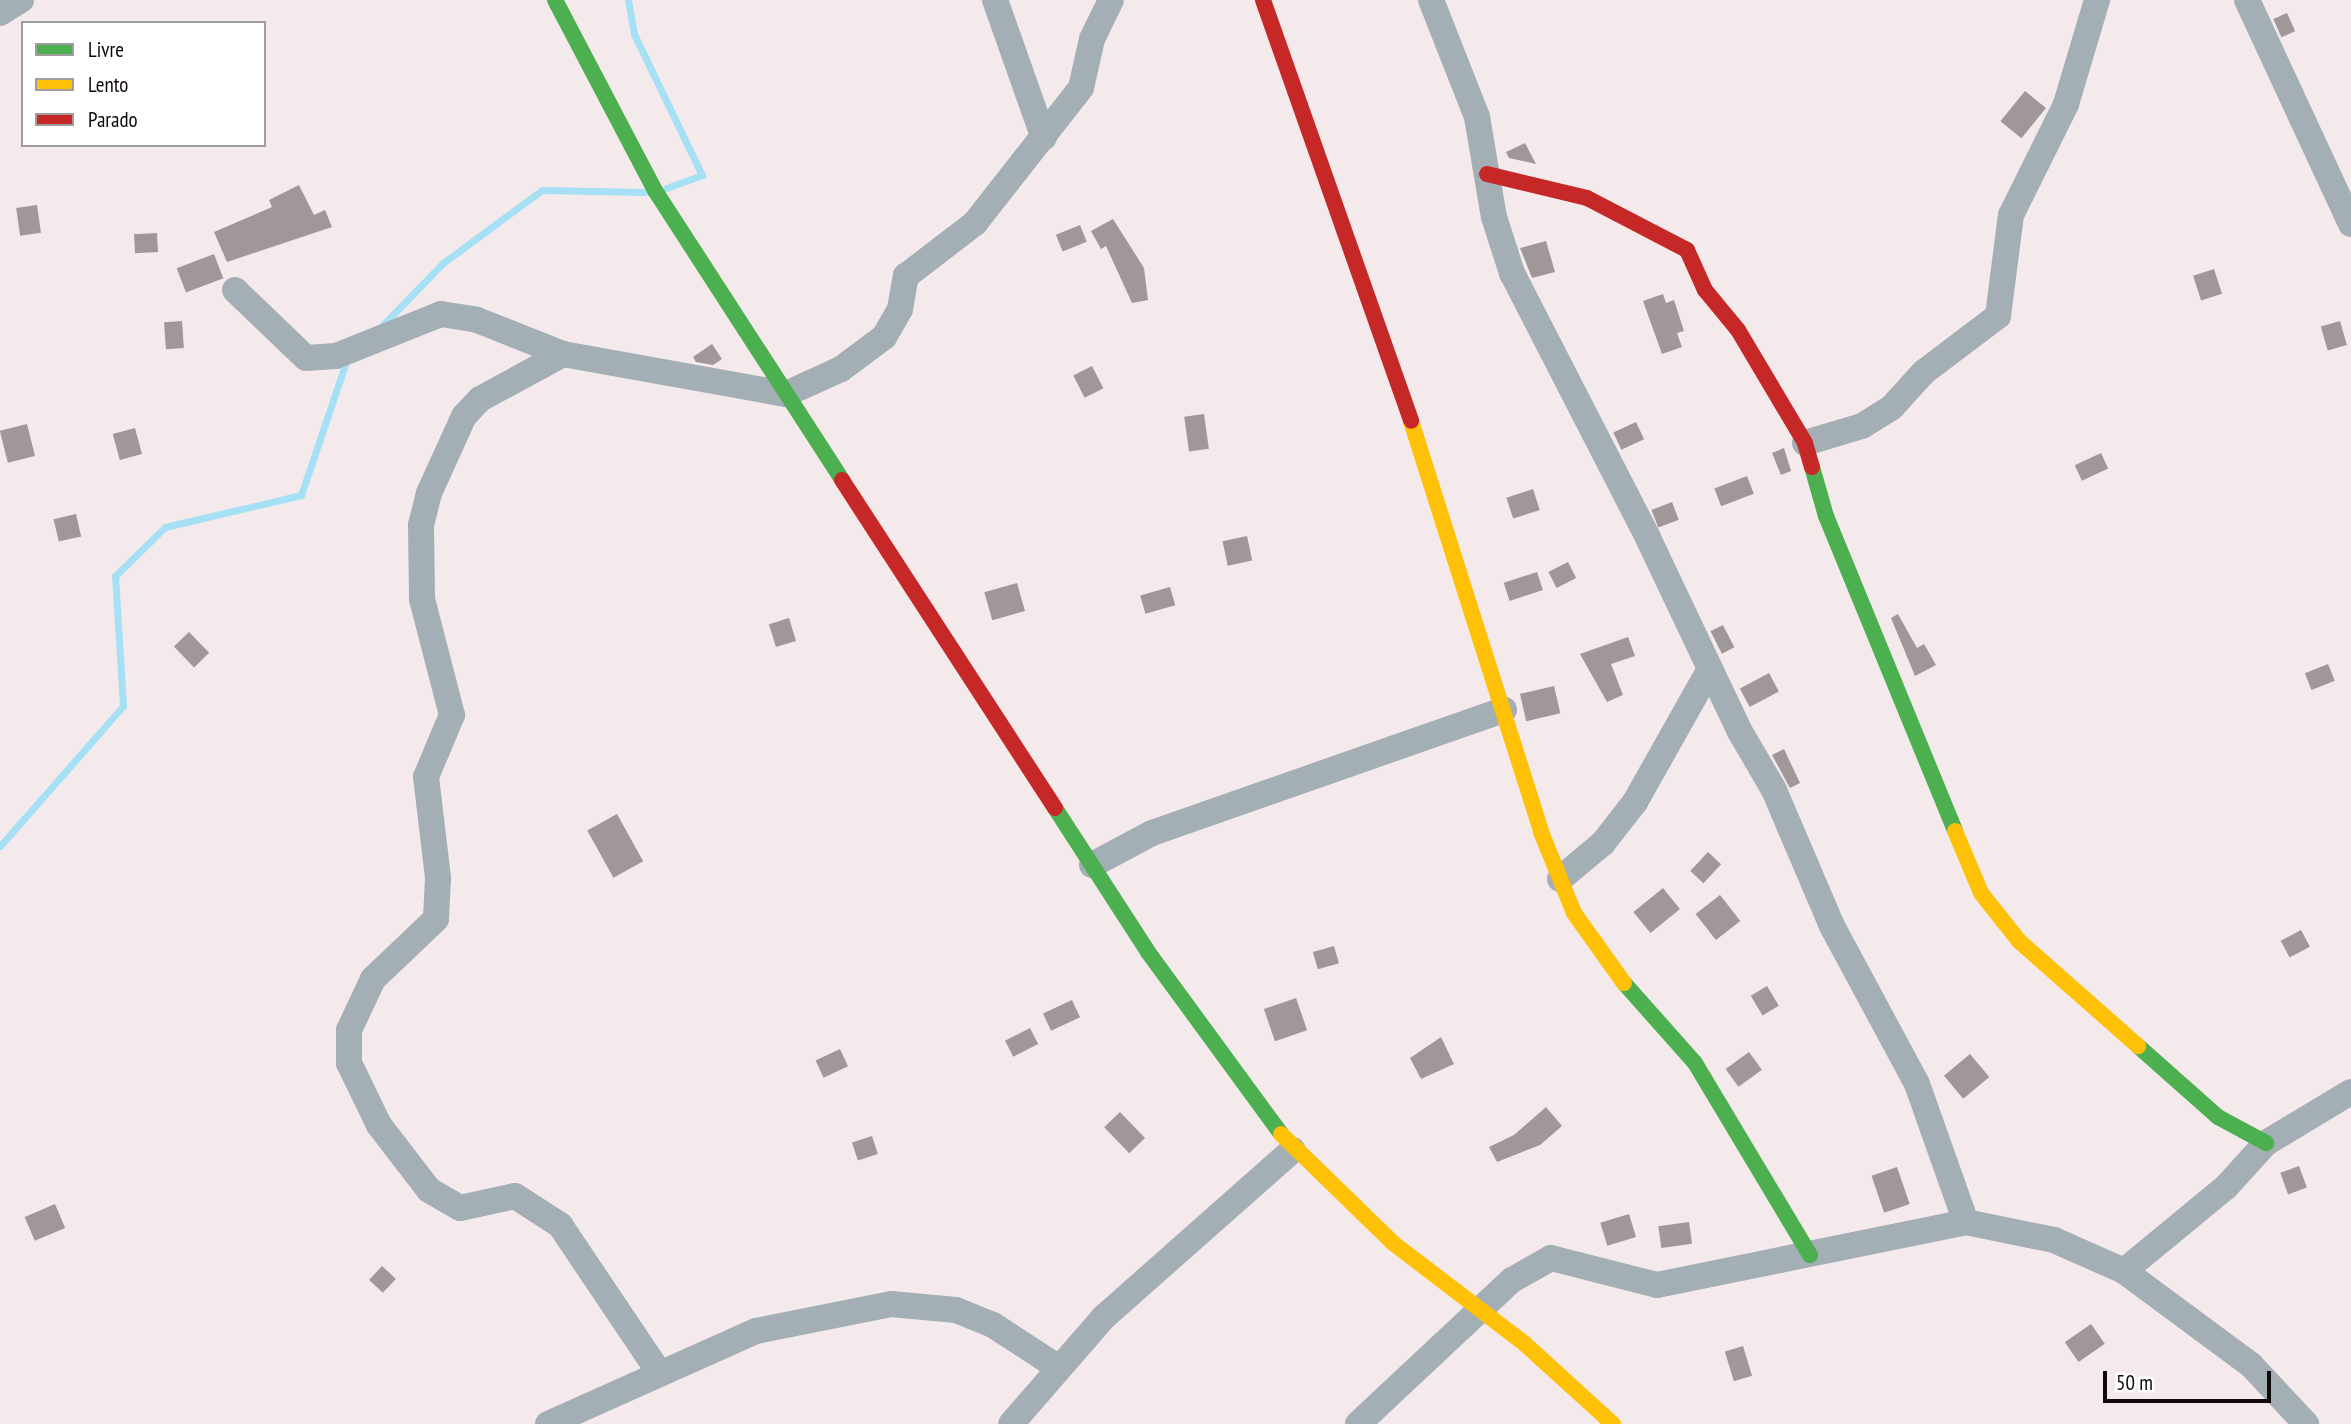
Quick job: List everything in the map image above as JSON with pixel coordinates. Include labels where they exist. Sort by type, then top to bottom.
[{"type":"street","points":[[0,13],[21,0]]},
{"type":"street","points":[[555,0],[656,192],[1147,952],[1293,1150],[1393,1242],[1483,1311],[1613,1424]]},
{"type":"street","points":[[995,0],[1044,138]]},
{"type":"street","points":[[235,290],[306,358],[336,356],[441,314],[477,320],[563,354],[786,394],[841,369],[884,337],[900,309],[906,276],[975,223],[1081,88],[1092,39],[1111,0]]},
{"type":"street","points":[[1263,0],[1404,398],[1504,710],[1574,914],[1633,996],[1695,1063],[1810,1255]]},
{"type":"street","points":[[1431,0],[1477,117],[1487,174],[1512,273],[1774,790],[1832,926],[1917,1084],[1966,1222]]},
{"type":"street","points":[[1805,443],[1862,426],[1892,407],[1924,372],[1998,316],[2011,215],[2066,104],[2097,0]]},
{"type":"street","points":[[2247,0],[2351,224]]},
{"type":"street","points":[[1487,174],[1587,198],[1687,250],[1706,290],[1738,330],[1805,443],[1826,516],[1981,893],[2019,941],[2218,1117],[2266,1143]]},
{"type":"street","points":[[563,354],[481,399],[464,416],[429,493],[421,525],[422,599],[452,715],[426,777],[438,878],[436,919],[373,979],[349,1030],[349,1063],[379,1125],[429,1190],[460,1208],[515,1196],[560,1225],[660,1374]]},
{"type":"street","points":[[1560,879],[1603,843],[1635,802],[1710,668]]},
{"type":"street","points":[[1092,865],[1164,828],[1504,710]]},
{"type":"street","points":[[2124,1271],[2226,1187],[2266,1143],[2351,1092]]},
{"type":"street","points":[[1011,1424],[1104,1317],[1293,1150]]},
{"type":"street","points":[[1358,1424],[1483,1311],[1512,1280],[1551,1258],[1657,1285],[1966,1222],[2054,1240],[2124,1271],[2251,1365],[2306,1424]]},
{"type":"street","points":[[548,1424],[756,1331],[915,1303],[993,1325],[1059,1368]]},
{"type":"building","points":[[2287,13],[2295,31],[2281,37],[2273,19]]},
{"type":"building","points":[[2025,91],[2046,108],[2021,138],[2000,121]]},
{"type":"building","points":[[1525,143],[1536,164],[1509,158],[1506,152]]},
{"type":"building","points":[[299,185],[314,215],[325,210],[332,227],[227,262],[214,232],[272,207],[269,200]]},
{"type":"building","points":[[37,205],[41,233],[20,236],[16,208]]},
{"type":"building","points":[[1113,219],[1144,268],[1148,300],[1132,303],[1106,246],[1101,249],[1091,231]]},
{"type":"building","points":[[1080,225],[1087,242],[1063,251],[1056,235]]},
{"type":"building","points":[[157,233],[158,252],[135,253],[134,234]]},
{"type":"building","points":[[1546,241],[1555,272],[1532,278],[1520,248]]},
{"type":"building","points":[[214,254],[223,278],[186,293],[177,268]]},
{"type":"building","points":[[2214,269],[2222,294],[2201,301],[2193,276]]},
{"type":"building","points":[[1663,294],[1666,303],[1674,300],[1684,331],[1677,333],[1682,347],[1662,354],[1643,301]]},
{"type":"building","points":[[182,321],[184,348],[166,349],[164,322]]},
{"type":"building","points":[[2340,321],[2347,345],[2328,351],[2321,327]]},
{"type":"building","points":[[712,344],[722,359],[713,365],[696,362],[693,357]]},
{"type":"building","points":[[1092,366],[1103,388],[1085,398],[1073,376]]},
{"type":"building","points":[[1204,414],[1209,449],[1189,451],[1184,417]]},
{"type":"building","points":[[1636,422],[1644,439],[1621,450],[1613,433]]},
{"type":"building","points":[[27,424],[35,456],[8,463],[0,431]]},
{"type":"building","points":[[135,428],[142,454],[120,460],[113,434]]},
{"type":"building","points":[[1784,448],[1791,471],[1781,475],[1772,453]]},
{"type":"building","points":[[2101,453],[2108,468],[2082,481],[2075,465]]},
{"type":"building","points":[[1747,476],[1754,494],[1721,506],[1714,489]]},
{"type":"building","points":[[1533,489],[1540,510],[1513,519],[1506,498]]},
{"type":"building","points":[[1672,502],[1679,520],[1658,528],[1651,510]]},
{"type":"building","points":[[76,514],[81,536],[59,542],[54,519]]},
{"type":"building","points":[[1247,536],[1252,560],[1228,566],[1223,541]]},
{"type":"building","points":[[1568,562],[1576,578],[1557,588],[1548,572]]},
{"type":"building","points":[[1537,572],[1543,590],[1510,601],[1504,583]]},
{"type":"building","points":[[1017,583],[1025,611],[992,620],[984,592]]},
{"type":"building","points":[[1170,587],[1175,605],[1145,614],[1140,596]]},
{"type":"building","points":[[1898,614],[1917,648],[1924,644],[1936,665],[1915,676],[1891,618]]},
{"type":"building","points":[[789,618],[796,641],[776,647],[769,624]]},
{"type":"building","points":[[1723,625],[1734,647],[1722,654],[1711,631]]},
{"type":"building","points":[[189,632],[209,653],[194,667],[174,647]]},
{"type":"building","points":[[1628,637],[1635,656],[1611,664],[1623,695],[1607,702],[1580,654]]},
{"type":"building","points":[[2328,664],[2335,681],[2312,690],[2305,673]]},
{"type":"building","points":[[1769,673],[1779,692],[1750,707],[1740,688]]},
{"type":"building","points":[[1554,686],[1560,713],[1526,721],[1520,694]]},
{"type":"building","points":[[1784,749],[1800,783],[1790,788],[1772,755]]},
{"type":"building","points":[[617,814],[643,861],[613,878],[587,830]]},
{"type":"building","points":[[1708,852],[1721,864],[1703,883],[1690,871]]},
{"type":"building","points":[[1663,888],[1680,909],[1650,933],[1633,912]]},
{"type":"building","points":[[1720,895],[1740,921],[1716,940],[1696,914]]},
{"type":"building","points":[[2301,930],[2310,947],[2290,958],[2281,941]]},
{"type":"building","points":[[1334,946],[1339,963],[1318,969],[1313,952]]},
{"type":"building","points":[[1767,986],[1779,1006],[1763,1016],[1751,996]]},
{"type":"building","points":[[1296,998],[1307,1030],[1275,1041],[1264,1009]]},
{"type":"building","points":[[1072,1000],[1080,1017],[1051,1031],[1043,1014]]},
{"type":"building","points":[[1030,1028],[1038,1044],[1013,1057],[1005,1041]]},
{"type":"building","points":[[1441,1037],[1454,1064],[1421,1079],[1410,1058]]},
{"type":"building","points":[[840,1049],[848,1066],[824,1078],[816,1060]]},
{"type":"building","points":[[1749,1052],[1762,1070],[1738,1087],[1726,1069]]},
{"type":"building","points":[[1970,1054],[1989,1077],[1963,1099],[1944,1076]]},
{"type":"building","points":[[1546,1107],[1562,1126],[1540,1145],[1497,1162],[1489,1147],[1514,1135]]},
{"type":"building","points":[[1120,1112],[1145,1138],[1129,1153],[1104,1127]]},
{"type":"building","points":[[872,1136],[878,1154],[858,1161],[852,1142]]},
{"type":"building","points":[[2299,1166],[2307,1188],[2288,1194],[2280,1173]]},
{"type":"building","points":[[1897,1167],[1910,1204],[1884,1213],[1871,1176]]},
{"type":"building","points":[[55,1204],[65,1228],[35,1241],[25,1217]]},
{"type":"building","points":[[1629,1214],[1636,1237],[1607,1246],[1600,1223]]},
{"type":"building","points":[[1689,1222],[1692,1244],[1661,1248],[1658,1226]]},
{"type":"building","points":[[382,1266],[396,1279],[383,1293],[369,1280]]},
{"type":"building","points":[[2091,1324],[2105,1344],[2079,1362],[2065,1342]]},
{"type":"building","points":[[1743,1346],[1752,1376],[1734,1381],[1725,1352]]},
{"type":"waterway","points":[[628,0],[634,34],[702,175],[666,188]]},
{"type":"waterway","points":[[379,329],[443,263],[542,190],[645,192]]},
{"type":"waterway","points":[[0,846],[123,706],[115,576],[165,527],[301,495],[346,362]]},
{"type":"traffic: fast","points":[[555,0],[656,192],[842,480]]},
{"type":"traffic: fast","points":[[1812,467],[1826,516],[1955,831]]},
{"type":"traffic: fast","points":[[1055,808],[1148,952],[1281,1134]]},
{"type":"traffic: fast","points":[[1624,983],[1695,1063],[1810,1255]]},
{"type":"traffic: fast","points":[[2138,1046],[2218,1117],[2266,1143]]},
{"type":"traffic: slow","points":[[1411,421],[1541,832],[1574,913],[1624,983]]},
{"type":"traffic: slow","points":[[1955,831],[1981,893],[2019,941],[2138,1046]]},
{"type":"traffic: slow","points":[[1281,1134],[1393,1243],[1525,1344],[1613,1424]]},
{"type":"traffic: jam","points":[[1263,0],[1411,421]]},
{"type":"traffic: jam","points":[[1487,174],[1587,198],[1687,250],[1705,290],[1738,330],[1805,443],[1812,467]]},
{"type":"traffic: jam","points":[[842,480],[1055,808]]}]
